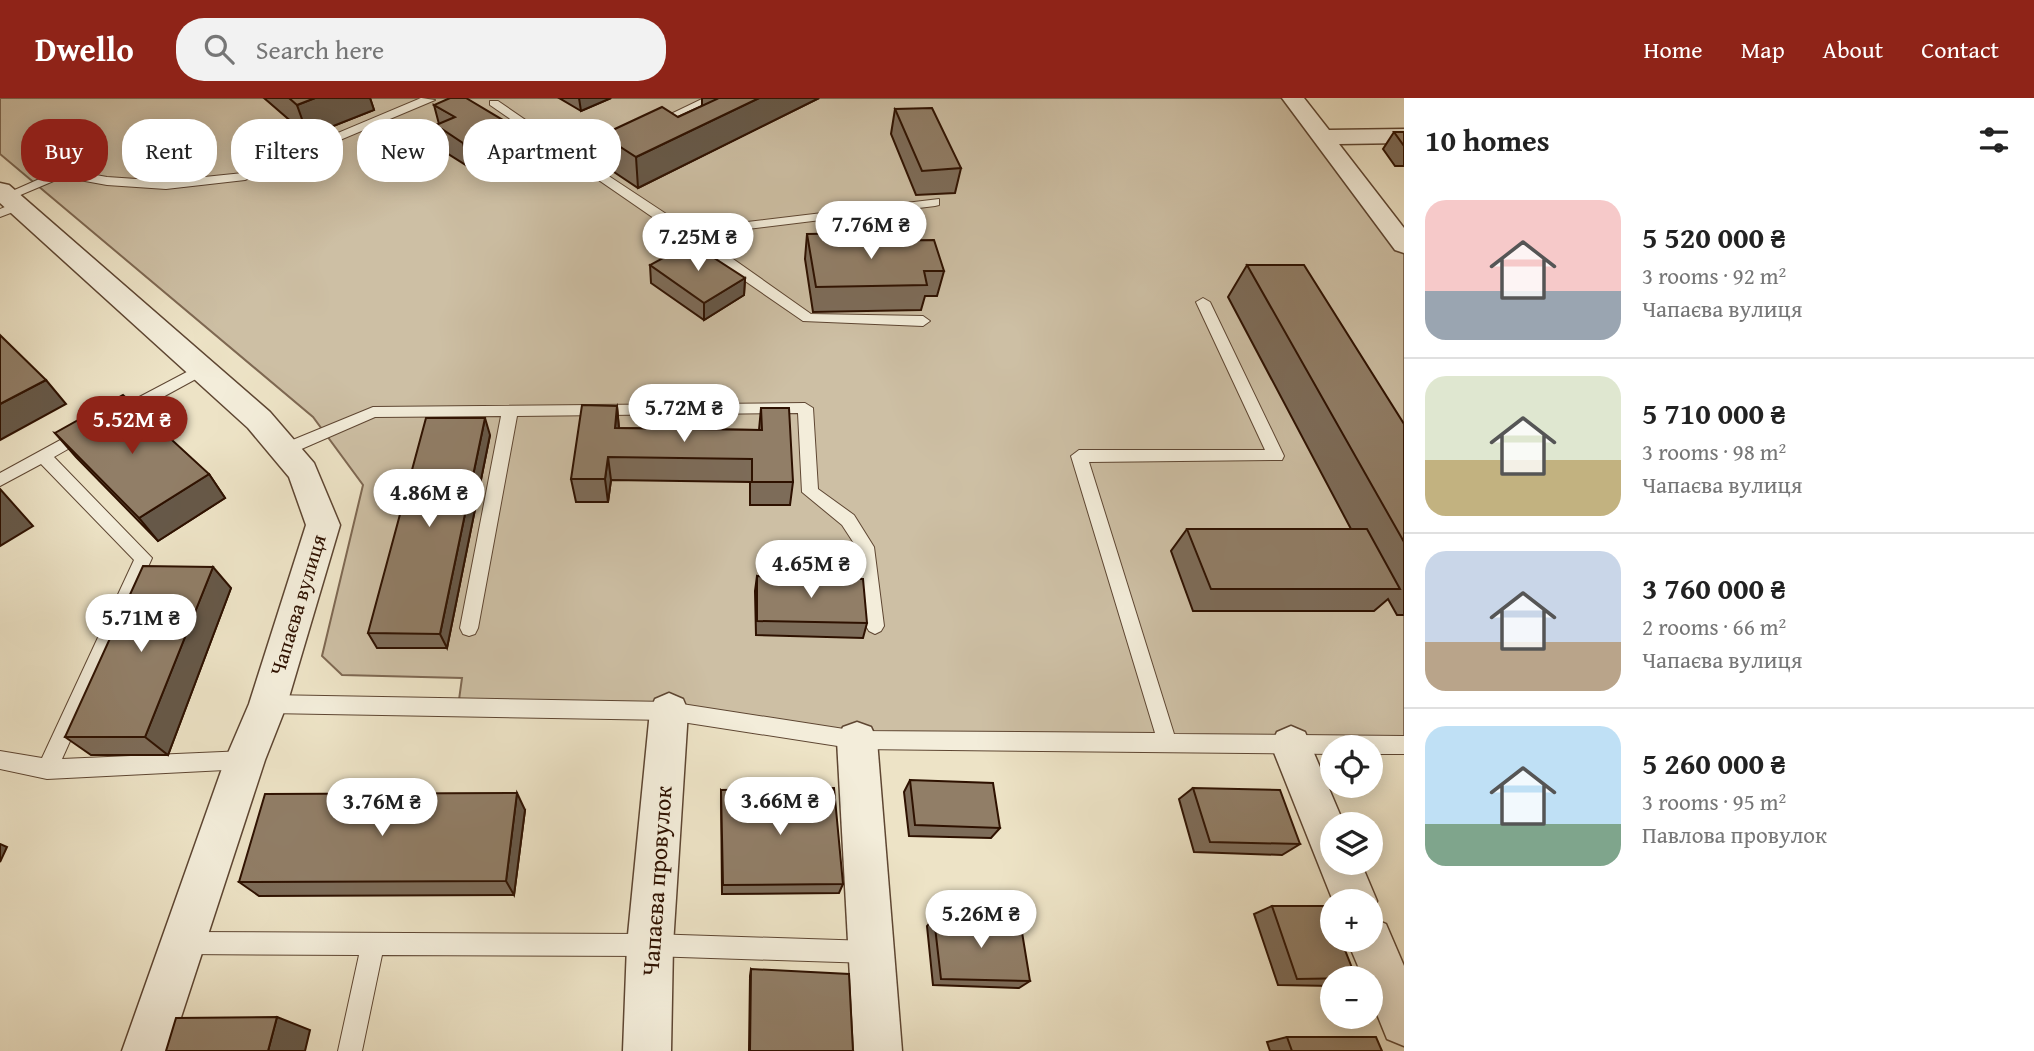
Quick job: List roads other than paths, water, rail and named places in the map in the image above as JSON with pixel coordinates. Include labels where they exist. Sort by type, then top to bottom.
[{"type":"street","points":[[1293,98],[1402,241]]},
{"type":"street","points":[[1321,136],[1404,136]]},
{"type":"street","name":"Чапаєва вулиця","points":[[6,201],[259,420],[303,472],[323,525],[302,601],[268,704],[245,760],[146,1051]]},
{"type":"street","name":"Чапаєва провулок","points":[[648,1051],[650,945],[669,711]]},
{"type":"street","points":[[857,740],[878,1051]]},
{"type":"street","points":[[1290,745],[1320,817]]},
{"type":"street","points":[[1375,952],[1404,1022]]},
{"type":"lane","points":[[508,98],[488,104],[511,119]]},
{"type":"lane","points":[[621,141],[713,98]]},
{"type":"lane","points":[[6,201],[62,173],[107,181],[166,185],[245,176],[433,101]]},
{"type":"lane","points":[[609,182],[808,318],[923,321]]},
{"type":"lane","points":[[687,233],[934,202]]},
{"type":"lane","points":[[1167,742],[1079,456],[1276,456],[1203,302]]},
{"type":"lane","points":[[0,480],[200,370]]},
{"type":"lane","points":[[284,450],[373,412],[805,408],[810,492],[848,520],[865,547],[875,626]]},
{"type":"lane","points":[[469,628],[510,411]]},
{"type":"lane","points":[[43,456],[143,558],[47,769]]},
{"type":"lane","points":[[268,704],[669,711],[857,740],[1404,745]]},
{"type":"lane","points":[[0,760],[47,769],[245,760]]},
{"type":"lane","points":[[183,943],[650,945],[870,952]]},
{"type":"lane","points":[[350,1051],[373,944]]}]
